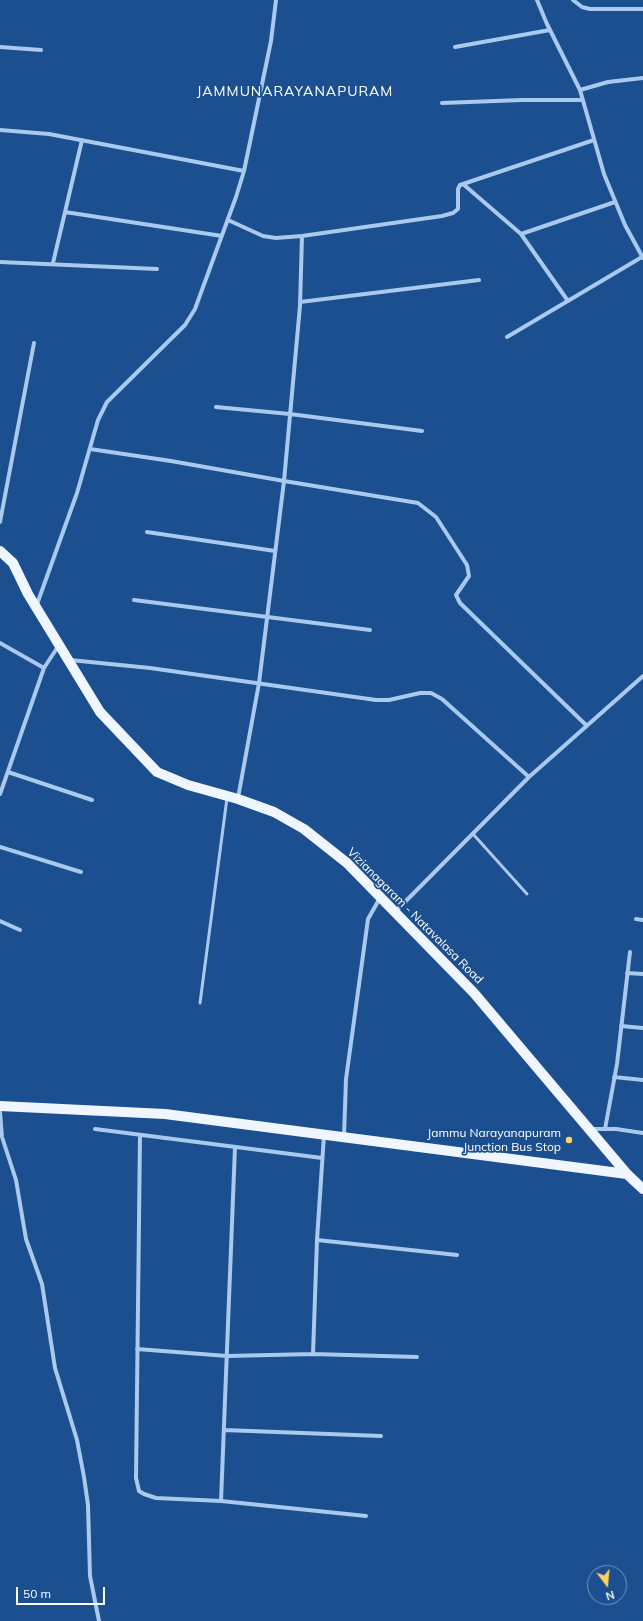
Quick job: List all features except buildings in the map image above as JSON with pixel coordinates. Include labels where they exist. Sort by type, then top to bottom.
[{"type":"main road","name":"Vizianagaram - Natavalasa Road","points":[[0,551],[13,563],[36,607],[100,712],[157,772],[188,785],[238,799],[274,812],[304,830],[347,863],[474,994],[627,1174],[643,1189]]},
{"type":"main road","points":[[0,1106],[165,1114],[627,1174]]},
{"type":"street","points":[[36,607],[77,493],[98,420],[107,402],[185,325],[195,309],[228,220],[244,171],[271,41],[276,0]]},
{"type":"street","points":[[507,337],[643,257],[625,225],[604,174],[580,90],[550,30],[537,0]]},
{"type":"street","points":[[573,0],[582,7],[590,9],[643,9]]},
{"type":"street","points":[[455,47],[550,30]]},
{"type":"street","points":[[0,47],[42,50]]},
{"type":"street","points":[[580,90],[608,82],[643,78]]},
{"type":"street","points":[[442,102],[583,100]]},
{"type":"street","points":[[0,130],[49,134],[244,171]]},
{"type":"street","points":[[53,263],[82,140]]},
{"type":"street","points":[[228,220],[263,236],[276,238],[302,236],[453,213],[459,206],[458,189],[463,184],[594,140]]},
{"type":"street","points":[[463,184],[521,234],[568,301]]},
{"type":"street","points":[[521,234],[615,202]]},
{"type":"street","points":[[65,212],[222,236]]},
{"type":"street","points":[[238,799],[258,683],[284,481],[300,302],[302,236]]},
{"type":"street","points":[[637,247],[643,247]]},
{"type":"street","points":[[0,262],[53,263],[157,269]]},
{"type":"street","points":[[300,302],[479,280]]},
{"type":"street","points":[[0,522],[34,343]]},
{"type":"street","points":[[216,407],[290,414],[422,431]]},
{"type":"street","points":[[90,449],[171,461],[418,503],[436,518],[468,565],[469,576],[456,595],[460,603],[586,725]]},
{"type":"street","points":[[147,532],[275,551]]},
{"type":"street","points":[[134,600],[370,630]]},
{"type":"street","points":[[0,643],[44,668]]},
{"type":"street","points":[[0,794],[44,668],[59,644]]},
{"type":"street","points":[[69,660],[150,668],[376,700],[389,700],[420,693],[431,693],[442,699],[530,777]]},
{"type":"street","points":[[395,913],[530,777],[586,725],[643,676]]},
{"type":"street","points":[[8,772],[92,800]]},
{"type":"street","points":[[0,847],[81,872]]},
{"type":"street","points":[[344,1138],[346,1079],[368,919],[380,898]]},
{"type":"street","points":[[636,919],[643,920]]},
{"type":"street","points":[[0,921],[20,930]]},
{"type":"street","points":[[605,1129],[614,1077],[630,952]]},
{"type":"street","points":[[627,973],[643,974]]},
{"type":"street","points":[[621,1026],[643,1028]]},
{"type":"street","points":[[614,1077],[643,1080]]},
{"type":"street","points":[[0,1112],[1,1138],[16,1180],[26,1240],[42,1284],[54,1368],[77,1440],[80,1455],[88,1505],[90,1576],[99,1621]]},
{"type":"street","points":[[95,1129],[322,1158]]},
{"type":"street","points":[[589,1129],[643,1133]]},
{"type":"street","points":[[313,1354],[317,1240],[324,1134]]},
{"type":"street","points":[[140,1135],[136,1478],[139,1491],[156,1498],[222,1501],[366,1516]]},
{"type":"street","points":[[222,1501],[235,1147]]},
{"type":"street","points":[[317,1240],[457,1255]]},
{"type":"street","points":[[137,1349],[227,1356],[313,1354],[417,1357]]},
{"type":"street","points":[[224,1430],[381,1436]]},
{"type":"lane","points":[[200,1003],[227,796]]},
{"type":"lane","points":[[473,834],[527,894]]},
{"type":"place","name":"Jammu Narayanapuram Junction Bus Stop","points":[[569,1140]]},
{"type":"district","name":"JAMMUNARAYANAPURAM","points":[[295,92]]}]
